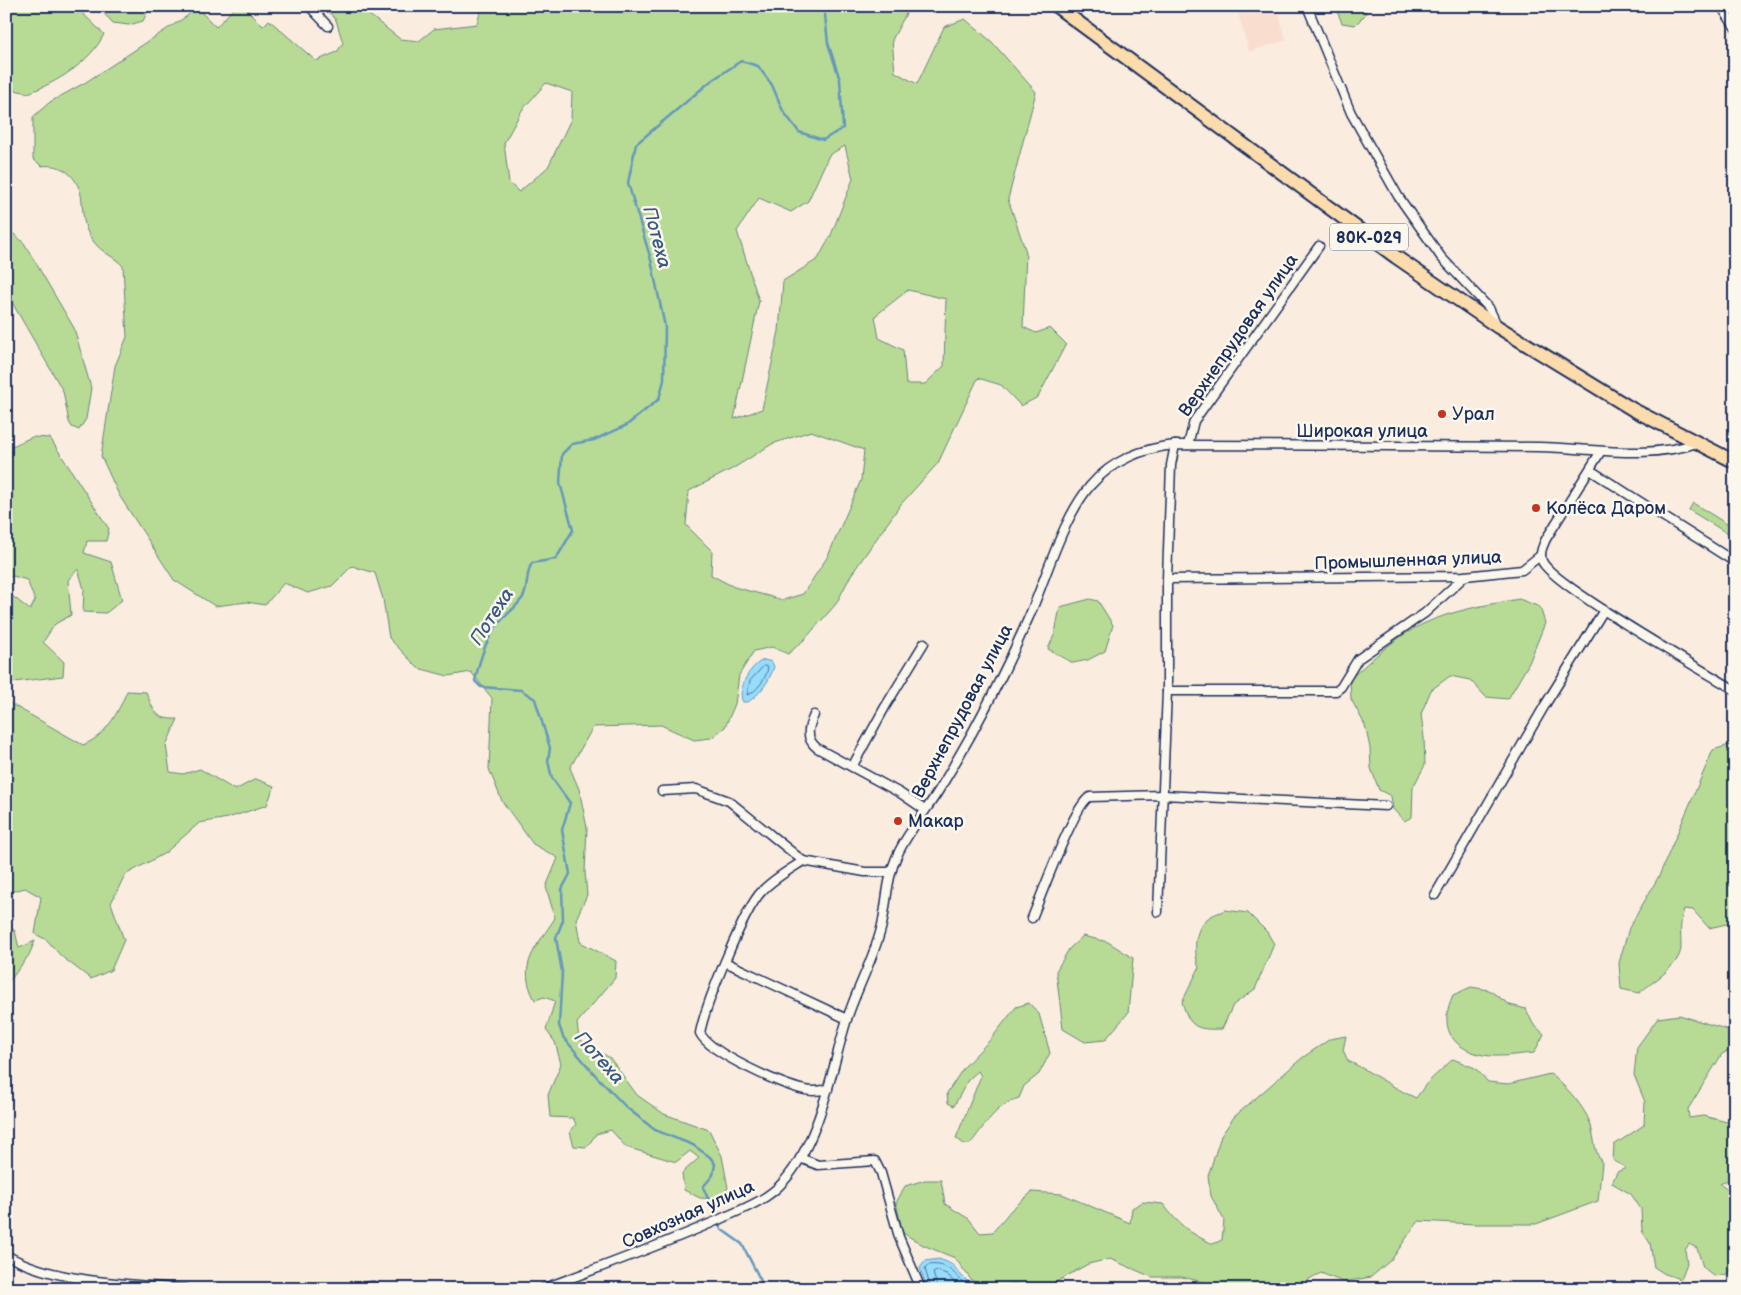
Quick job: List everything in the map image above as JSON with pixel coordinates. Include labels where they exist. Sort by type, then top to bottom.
[{"type":"main road","name":"80К-029","points":[[1056,6],[1396,257],[1498,327],[1632,409],[1735,462]]},
{"type":"street","points":[[309,6],[328,26]]},
{"type":"street","points":[[1307,6],[1352,112],[1398,196],[1441,257],[1489,308],[1498,327]]},
{"type":"street","points":[[1721,6],[1735,27]]},
{"type":"street","name":"Верхнепрудовая улица","points":[[1188,445],[1194,421],[1319,246]]},
{"type":"street","name":"Широкая улица","points":[[1175,445],[1543,448],[1656,452],[1678,450],[1697,443]]},
{"type":"street","points":[[1158,912],[1167,691],[1167,580],[1171,465],[1175,445]]},
{"type":"street","name":"Верхнепрудовая улица","points":[[800,1158],[828,1089],[847,1019],[882,926],[891,872],[905,842],[970,735],[1015,648],[1066,528],[1089,487],[1099,476],[1130,456],[1145,450],[1175,445]]},
{"type":"street","points":[[1601,451],[1546,539],[1541,555],[1542,562],[1555,576],[1604,610],[1735,690]]},
{"type":"street","points":[[1590,470],[1735,562]]},
{"type":"street","name":"Промышленная улица","points":[[1167,580],[1465,576],[1522,570],[1541,555]]},
{"type":"street","points":[[1167,691],[1336,691],[1341,687],[1358,659],[1430,609],[1465,576]]},
{"type":"street","points":[[1435,895],[1545,705],[1604,610]]},
{"type":"street","points":[[852,767],[885,707],[924,643]]},
{"type":"street","points":[[814,715],[808,735],[810,743],[926,810]]},
{"type":"street","points":[[662,791],[696,789],[729,801],[802,861],[865,872],[891,872]]},
{"type":"street","points":[[1032,918],[1072,820],[1085,798],[1163,796],[1386,806]]},
{"type":"street","points":[[802,861],[762,890],[725,962],[702,1020],[700,1033],[703,1039],[756,1072],[773,1080],[805,1091],[816,1092],[828,1089]]},
{"type":"street","points":[[725,962],[847,1019]]},
{"type":"street","points":[[800,1158],[818,1165],[875,1161],[881,1173],[899,1237],[921,1289]]},
{"type":"street","name":"Совхозная улица","points":[[542,1289],[677,1239],[760,1201],[784,1182],[800,1158]]},
{"type":"street","points":[[6,1255],[41,1270],[72,1276],[186,1289]]},
{"type":"street","points":[[346,1289],[374,1288]]},
{"type":"shaded area","points":[[1236,6],[1277,6],[1286,40],[1249,52]]},
{"type":"green space","points":[[6,6],[75,6],[104,34],[91,54],[72,70],[50,84],[28,93],[6,88]]},
{"type":"green space","points":[[97,6],[150,6],[143,21],[129,25],[113,23]]},
{"type":"green space","points":[[236,6],[243,6],[263,26],[269,20],[316,61],[337,52],[343,43],[336,20],[323,6],[358,6],[400,39],[419,41],[434,29],[477,24],[482,6],[910,6],[892,40],[895,72],[917,84],[944,27],[965,19],[992,42],[1036,92],[1008,199],[1026,252],[1023,327],[1036,333],[1050,328],[1066,344],[1038,397],[1021,406],[1001,385],[978,378],[938,463],[901,504],[851,575],[836,604],[805,639],[788,654],[772,647],[754,651],[739,675],[735,704],[725,727],[711,738],[694,740],[661,725],[593,727],[570,768],[579,789],[587,828],[585,872],[587,895],[576,919],[580,942],[616,961],[615,978],[577,1023],[579,1039],[610,1058],[637,1095],[664,1114],[709,1130],[722,1156],[728,1188],[720,1199],[700,1198],[684,1190],[682,1173],[699,1158],[690,1151],[676,1162],[626,1147],[611,1130],[596,1134],[587,1147],[574,1146],[570,1132],[576,1124],[573,1118],[550,1117],[548,1095],[561,1064],[555,1042],[546,1030],[555,1001],[544,997],[535,1000],[527,977],[528,967],[535,948],[555,918],[546,887],[558,858],[533,844],[502,801],[489,769],[492,698],[471,672],[448,676],[418,668],[389,638],[383,599],[375,573],[352,566],[332,586],[308,593],[284,583],[265,605],[247,602],[215,606],[174,580],[119,495],[101,456],[115,366],[127,337],[123,266],[100,249],[87,231],[79,188],[68,172],[56,167],[42,166],[33,159],[33,117],[50,102],[86,82],[187,16],[196,7],[216,27]],"holes":[[[546,83],[572,92],[571,119],[548,167],[519,192],[509,183],[504,143],[522,110]],[[845,146],[853,179],[831,235],[818,259],[783,281],[779,331],[762,409],[734,419],[759,301],[737,231],[759,198],[791,212],[808,201],[829,155]],[[908,290],[946,299],[944,366],[925,384],[906,384],[903,350],[879,338],[875,316]],[[811,431],[864,450],[861,480],[828,556],[803,594],[783,600],[734,587],[711,575],[712,551],[686,525],[689,491],[732,469],[772,444]]]},
{"type":"green space","points":[[1335,6],[1364,6],[1366,14],[1355,25],[1342,23]]},
{"type":"green space","points":[[6,227],[24,243],[74,328],[91,388],[86,419],[79,430],[72,427],[69,422],[63,391],[6,292]]},
{"type":"green space","points":[[32,437],[50,438],[109,529],[106,541],[87,541],[84,553],[111,562],[122,600],[106,613],[83,612],[84,589],[78,569],[68,580],[71,615],[55,624],[43,642],[64,662],[63,676],[6,683],[6,595],[11,595],[30,610],[35,601],[27,580],[13,576],[6,578],[6,449]]},
{"type":"green space","points":[[1693,503],[1735,529],[1735,538],[1689,510]]},
{"type":"green space","points":[[1090,599],[1098,601],[1113,625],[1105,651],[1088,660],[1073,663],[1048,649],[1055,633],[1060,607]]},
{"type":"green space","points":[[1519,599],[1540,607],[1545,623],[1529,663],[1508,699],[1486,697],[1470,680],[1450,676],[1431,690],[1421,714],[1425,765],[1413,787],[1412,817],[1404,821],[1393,809],[1391,796],[1379,790],[1371,768],[1370,748],[1365,725],[1351,699],[1350,679],[1393,642],[1423,624],[1458,612]]},
{"type":"green space","points":[[127,691],[146,692],[156,713],[164,718],[178,719],[166,745],[170,772],[183,774],[200,769],[235,790],[256,779],[274,786],[267,805],[228,818],[199,823],[165,853],[125,875],[111,903],[124,940],[111,970],[91,979],[61,956],[47,940],[35,934],[41,897],[25,888],[6,893],[6,701],[83,745],[105,730],[120,707]]},
{"type":"green space","points":[[1729,745],[1735,748],[1735,922],[1709,928],[1693,910],[1684,909],[1681,925],[1681,948],[1676,961],[1665,973],[1639,993],[1621,989],[1619,963],[1629,928],[1659,876],[1713,750]]},
{"type":"green space","points":[[1225,910],[1248,913],[1267,932],[1274,944],[1255,989],[1233,1005],[1222,1029],[1200,1028],[1191,1022],[1182,1002],[1199,968],[1196,956],[1196,942],[1199,929],[1213,915]]},
{"type":"green space","points":[[6,923],[15,931],[19,948],[35,941],[29,955],[6,986]]},
{"type":"green space","points":[[1083,936],[1108,942],[1133,958],[1128,1013],[1105,1040],[1085,1042],[1063,1029],[1056,971],[1069,949]]},
{"type":"green space","points":[[1471,987],[1489,990],[1510,1005],[1526,1009],[1533,1024],[1544,1034],[1534,1053],[1489,1056],[1471,1052],[1455,1041],[1447,1025],[1449,1006],[1453,995]]},
{"type":"green space","points":[[1029,1003],[1039,1014],[1050,1053],[1039,1074],[1024,1086],[1019,1098],[997,1111],[970,1144],[964,1144],[956,1138],[981,1076],[978,1071],[968,1080],[954,1106],[948,1103],[947,1093],[964,1067],[991,1039],[1016,1007]]},
{"type":"green space","points":[[1679,1015],[1735,1032],[1735,1047],[1722,1054],[1688,1109],[1689,1118],[1703,1116],[1735,1124],[1735,1176],[1720,1184],[1735,1196],[1735,1265],[1727,1274],[1714,1276],[1703,1267],[1697,1248],[1689,1244],[1685,1250],[1687,1263],[1681,1279],[1665,1274],[1654,1267],[1650,1243],[1642,1231],[1641,1209],[1631,1194],[1612,1183],[1617,1172],[1626,1168],[1613,1160],[1614,1145],[1644,1125],[1645,1102],[1634,1075],[1637,1047],[1658,1018]]},
{"type":"green space","points":[[1346,1036],[1343,1050],[1348,1061],[1416,1098],[1427,1083],[1453,1059],[1475,1068],[1488,1082],[1508,1084],[1550,1074],[1574,1097],[1585,1112],[1591,1126],[1596,1150],[1602,1163],[1598,1201],[1536,1224],[1475,1224],[1418,1221],[1392,1259],[1371,1277],[1343,1282],[1321,1273],[1309,1279],[1304,1289],[1234,1289],[1182,1277],[1152,1277],[1110,1259],[1088,1264],[1051,1285],[1049,1289],[1023,1289],[1015,1283],[997,1288],[972,1281],[955,1258],[923,1245],[903,1233],[896,1203],[905,1186],[925,1180],[941,1180],[945,1204],[969,1219],[980,1233],[993,1232],[1011,1210],[1032,1192],[1062,1194],[1130,1223],[1132,1208],[1143,1202],[1163,1204],[1174,1218],[1197,1236],[1213,1244],[1222,1240],[1224,1220],[1211,1196],[1208,1176],[1221,1136],[1234,1117],[1302,1058],[1330,1039]]},
{"type":"water","points":[[764,660],[772,662],[774,667],[770,678],[756,695],[748,702],[743,702],[741,691],[746,678],[754,666]]},
{"type":"water","points":[[939,1259],[952,1265],[970,1282],[990,1289],[927,1289],[920,1268],[925,1261]]},
{"type":"waterway","name":"Потеха","points":[[762,1289],[761,1281],[742,1244],[721,1229],[703,1187],[713,1175],[715,1164],[710,1157],[693,1145],[655,1130],[626,1107],[563,1037],[559,1025],[562,972],[556,938],[563,920],[562,889],[570,874],[562,830],[570,803],[552,778],[548,761],[550,748],[535,699],[521,690],[481,687],[475,681],[481,658],[490,636],[499,623],[523,597],[528,572],[532,563],[556,559],[573,530],[560,483],[562,454],[572,444],[594,440],[627,425],[659,399],[664,380],[665,327],[651,260],[628,183],[636,144],[711,81],[741,61],[758,66],[772,85],[783,111],[799,132],[823,140],[843,128],[840,80],[828,43],[824,6]]},
{"type":"place","name":"Урал","points":[[1442,414]]},
{"type":"place","name":"Колёса Даром","points":[[1536,508]]},
{"type":"place","name":"Макар","points":[[898,821]]}]
